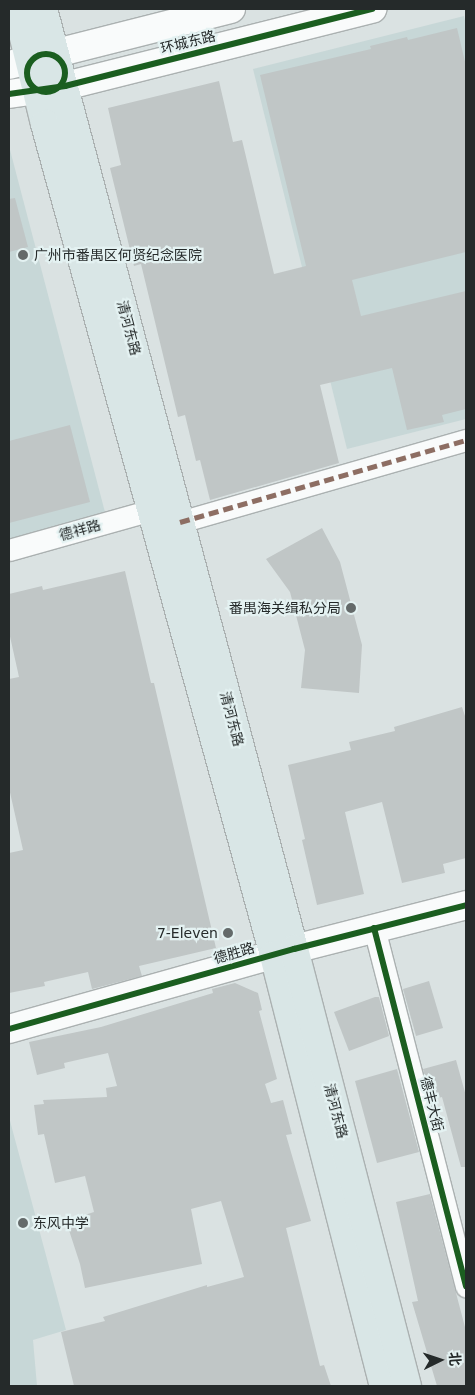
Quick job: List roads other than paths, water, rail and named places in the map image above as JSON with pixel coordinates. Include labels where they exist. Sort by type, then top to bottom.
[{"type":"main road","points":[[17,9],[31,59]]},
{"type":"main road","points":[[31,59],[43,9]]},
{"type":"main road","name":"清河东路","points":[[31,59],[64,86],[180,522],[284,952],[384,1386]]},
{"type":"main road","name":"清河东路","points":[[31,59],[37,90],[151,510],[284,952],[407,1386]]},
{"type":"street","name":"环城东路","points":[[31,59],[231,9]]},
{"type":"street","name":"环城东路","points":[[9,94],[64,86],[372,9]]},
{"type":"street","points":[[180,522],[466,440]]},
{"type":"street","name":"德祥路","points":[[9,550],[151,510]]},
{"type":"street","name":"德胜路","points":[[9,1029],[284,952],[466,905]]},
{"type":"street","name":"德丰大街","points":[[374,928],[466,1286]]},
{"type":"place","name":"广州市番禺区何贤纪念医院","points":[[23,255]]},
{"type":"place","name":"番禺海关缉私分局","points":[[351,608]]},
{"type":"place","name":"7-Eleven","points":[[228,933]]},
{"type":"place","name":"东风中学","points":[[23,1223]]}]
